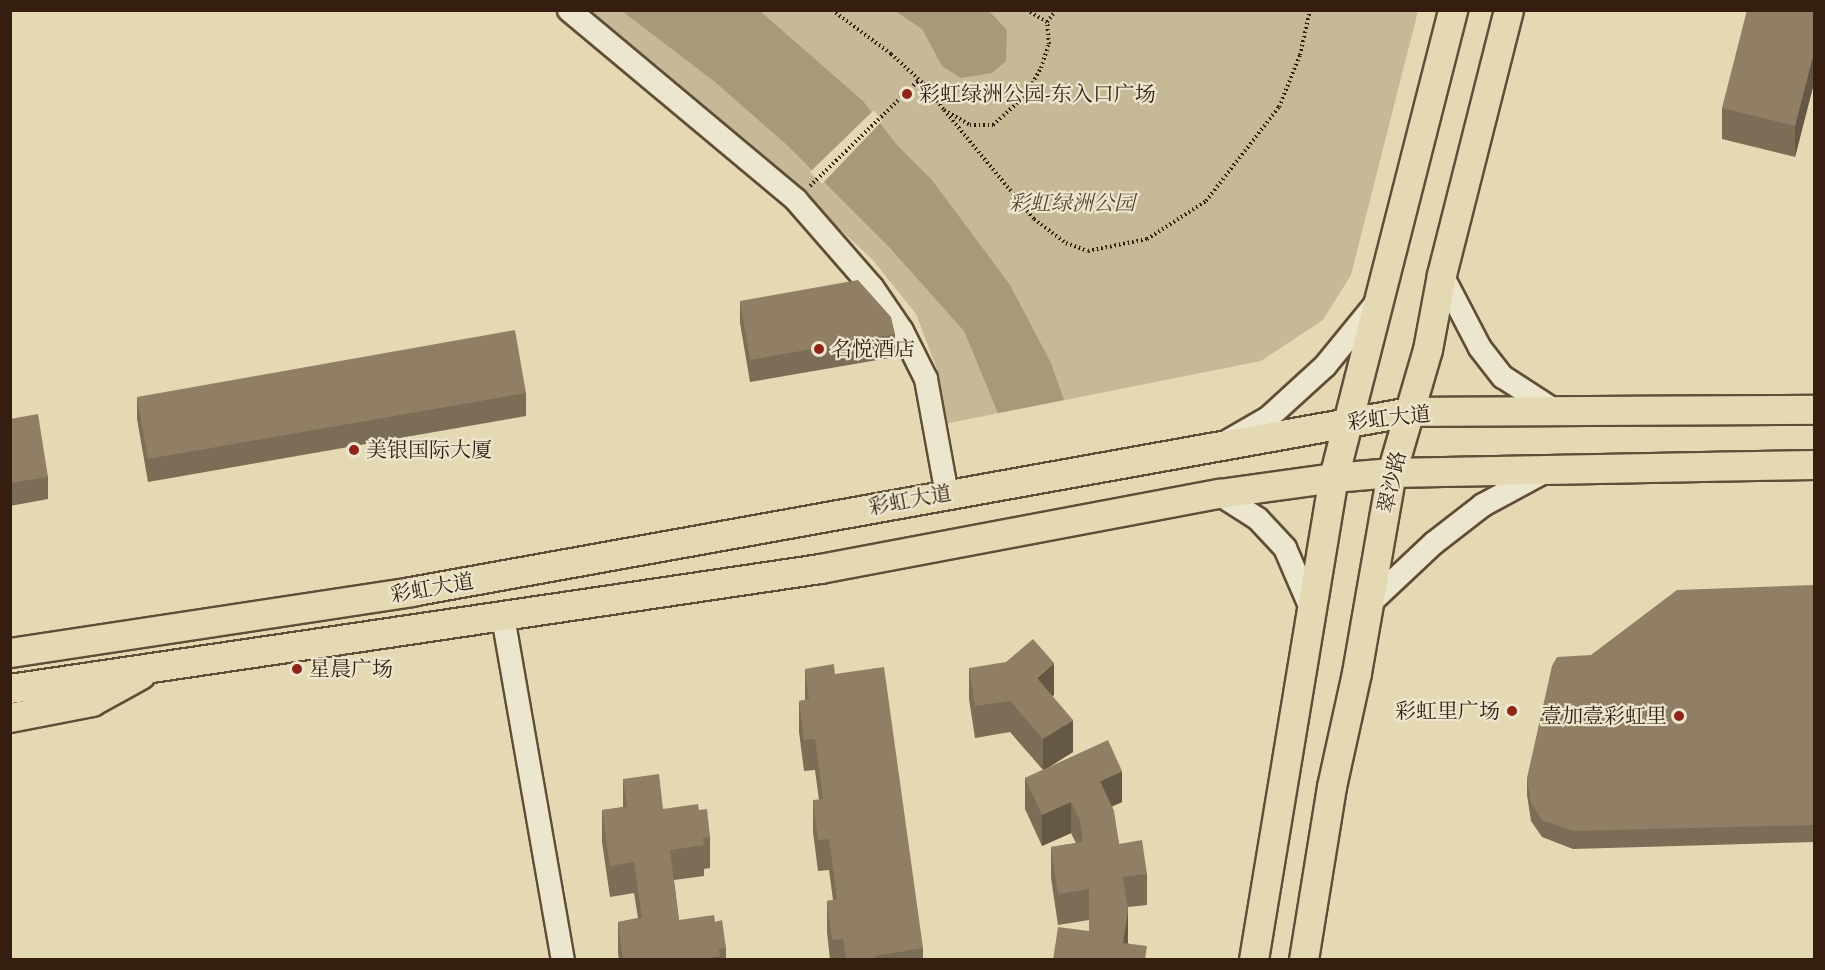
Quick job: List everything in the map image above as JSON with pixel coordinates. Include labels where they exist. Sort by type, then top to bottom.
[{"type":"main road","points":[[1254,960],[1335,478],[1454,10]]},
{"type":"main road","name":"翠沙路","points":[[1304,960],[1332,787],[1369,604],[1392,473],[1428,350],[1442,275],[1509,10]]},
{"type":"main road","name":"彩虹大道","points":[[10,653],[411,592],[1225,443],[1410,412],[1815,410]]},
{"type":"main road","name":"彩虹大道","points":[[10,689],[162,664],[503,618],[821,569],[1219,494],[1335,478],[1392,473],[1815,465]]},
{"type":"main road","points":[[10,717],[92,702],[162,664]]},
{"type":"street","points":[[569,10],[796,200],[872,287],[902,331],[926,379],[947,494]]},
{"type":"street","points":[[1442,275],[1480,348],[1503,377],[1554,410]]},
{"type":"street","points":[[1225,443],[1268,418],[1325,366],[1382,295]]},
{"type":"street","points":[[1369,604],[1434,543],[1483,505],[1546,471]]},
{"type":"street","points":[[1219,494],[1258,519],[1285,548],[1313,613]]},
{"type":"street","points":[[503,618],[563,960]]},
{"type":"path","points":[[832,10],[920,80],[1034,219],[1066,243],[1089,251],[1147,239],[1206,201],[1279,106],[1300,55],[1310,10]]},
{"type":"path","points":[[1027,10],[1047,22]]},
{"type":"path","points":[[944,110],[970,125],[993,125],[1026,95],[1041,68],[1049,44],[1047,22],[1056,10]]},
{"type":"path","points":[[812,184],[896,100],[920,80]]},
{"type":"green space","name":"彩虹绿洲公园","points":[[587,11],[1418,11],[1351,275],[1323,320],[1261,361],[944,424],[937,369],[916,314],[872,259],[752,148]]},
{"type":"shaded area","points":[[622,11],[760,11],[863,101],[897,145],[932,180],[1010,285],[1051,363],[1064,400],[998,413],[964,331],[889,247],[787,145],[715,82]]},
{"type":"shaded area","points":[[895,11],[989,11],[1007,30],[1006,61],[992,73],[961,78],[942,66],[922,29]]},
{"type":"pier","points":[[874,110],[882,121],[822,184],[810,172]]},
{"type":"building","points":[[1747,10],[1815,10],[1815,48],[1795,126],[1722,108]]},
{"type":"building","points":[[858,280],[891,317],[895,334],[750,360],[740,301]]},
{"type":"building","points":[[515,330],[526,393],[148,459],[137,397]]},
{"type":"building","points":[[38,414],[48,477],[10,483],[10,419]]},
{"type":"building","name":"壹加壹彩虹里","points":[[1815,585],[1815,825],[1573,831],[1542,820],[1531,803],[1527,778],[1552,666],[1557,657],[1591,655],[1677,590]]},
{"type":"building","points":[[1033,639],[1054,663],[1037,678],[1073,720],[1043,739],[1010,701],[975,706],[969,668],[1006,662]]},
{"type":"building","points":[[834,664],[835,674],[884,667],[923,948],[875,956],[875,960],[846,960],[843,939],[832,940],[827,901],[837,899],[829,839],[818,840],[813,800],[823,799],[815,739],[804,740],[799,701],[809,699],[805,669]]},
{"type":"building","points":[[1108,740],[1122,771],[1100,781],[1114,811],[1119,844],[1142,840],[1147,874],[1123,877],[1128,910],[1123,943],[1147,946],[1145,960],[1053,960],[1058,927],[1089,931],[1089,889],[1058,894],[1051,847],[1083,842],[1080,821],[1071,802],[1042,815],[1025,778]]},
{"type":"building","points":[[659,774],[663,809],[698,804],[699,810],[707,809],[710,837],[703,838],[704,845],[670,850],[679,920],[714,915],[715,922],[722,920],[726,948],[719,949],[720,956],[695,960],[623,960],[618,922],[642,918],[634,862],[610,866],[602,810],[627,807],[623,779]]},
{"type":"place","name":"彩虹绿洲公园-东入口广场","points":[[907,94]]},
{"type":"place","name":"名悦酒店","points":[[819,349]]},
{"type":"place","name":"美银国际大厦","points":[[354,450]]},
{"type":"place","name":"星晨广场","points":[[297,669]]},
{"type":"place","name":"彩虹里广场","points":[[1512,711]]},
{"type":"place","name":"壹加壹彩虹里","points":[[1679,716]]}]
